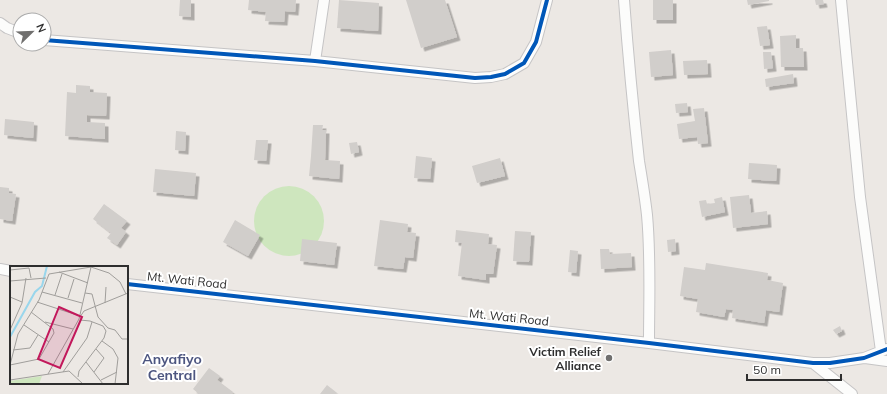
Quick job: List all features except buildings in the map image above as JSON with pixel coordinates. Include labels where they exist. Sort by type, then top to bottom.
[{"type":"street","points":[[315,61],[324,0]]},
{"type":"street","points":[[52,41],[315,61],[475,78],[491,77],[505,74],[524,63],[536,42],[547,0]]},
{"type":"street","points":[[624,0],[633,103],[647,214],[650,293],[649,343]]},
{"type":"street","points":[[841,0],[860,198],[884,350]]},
{"type":"street","points":[[0,23],[12,30]]},
{"type":"street","points":[[0,269],[10,270]]},
{"type":"street","name":"Mt. Wati Road","points":[[128,284],[813,363],[830,363],[864,358],[884,350]]},
{"type":"street","points":[[864,358],[887,361]]},
{"type":"street","points":[[813,363],[852,394]]},
{"type":"green space","points":[[282,186],[296,186],[309,192],[318,201],[322,207],[324,221],[322,235],[314,246],[303,254],[296,256],[282,256],[275,254],[264,246],[256,235],[254,228],[254,214],[256,207],[264,196],[275,188]]},
{"type":"cycle path","points":[[52,41],[315,61],[475,78],[491,77],[505,74],[524,63],[536,42],[547,0]]},
{"type":"cycle path","points":[[128,284],[813,363],[830,363],[864,358],[887,349]]},
{"type":"place","name":"Victim Relief Alliance","points":[[609,358]]},
{"type":"district","name":"Anyafiyo Central","points":[[172,368]]}]
